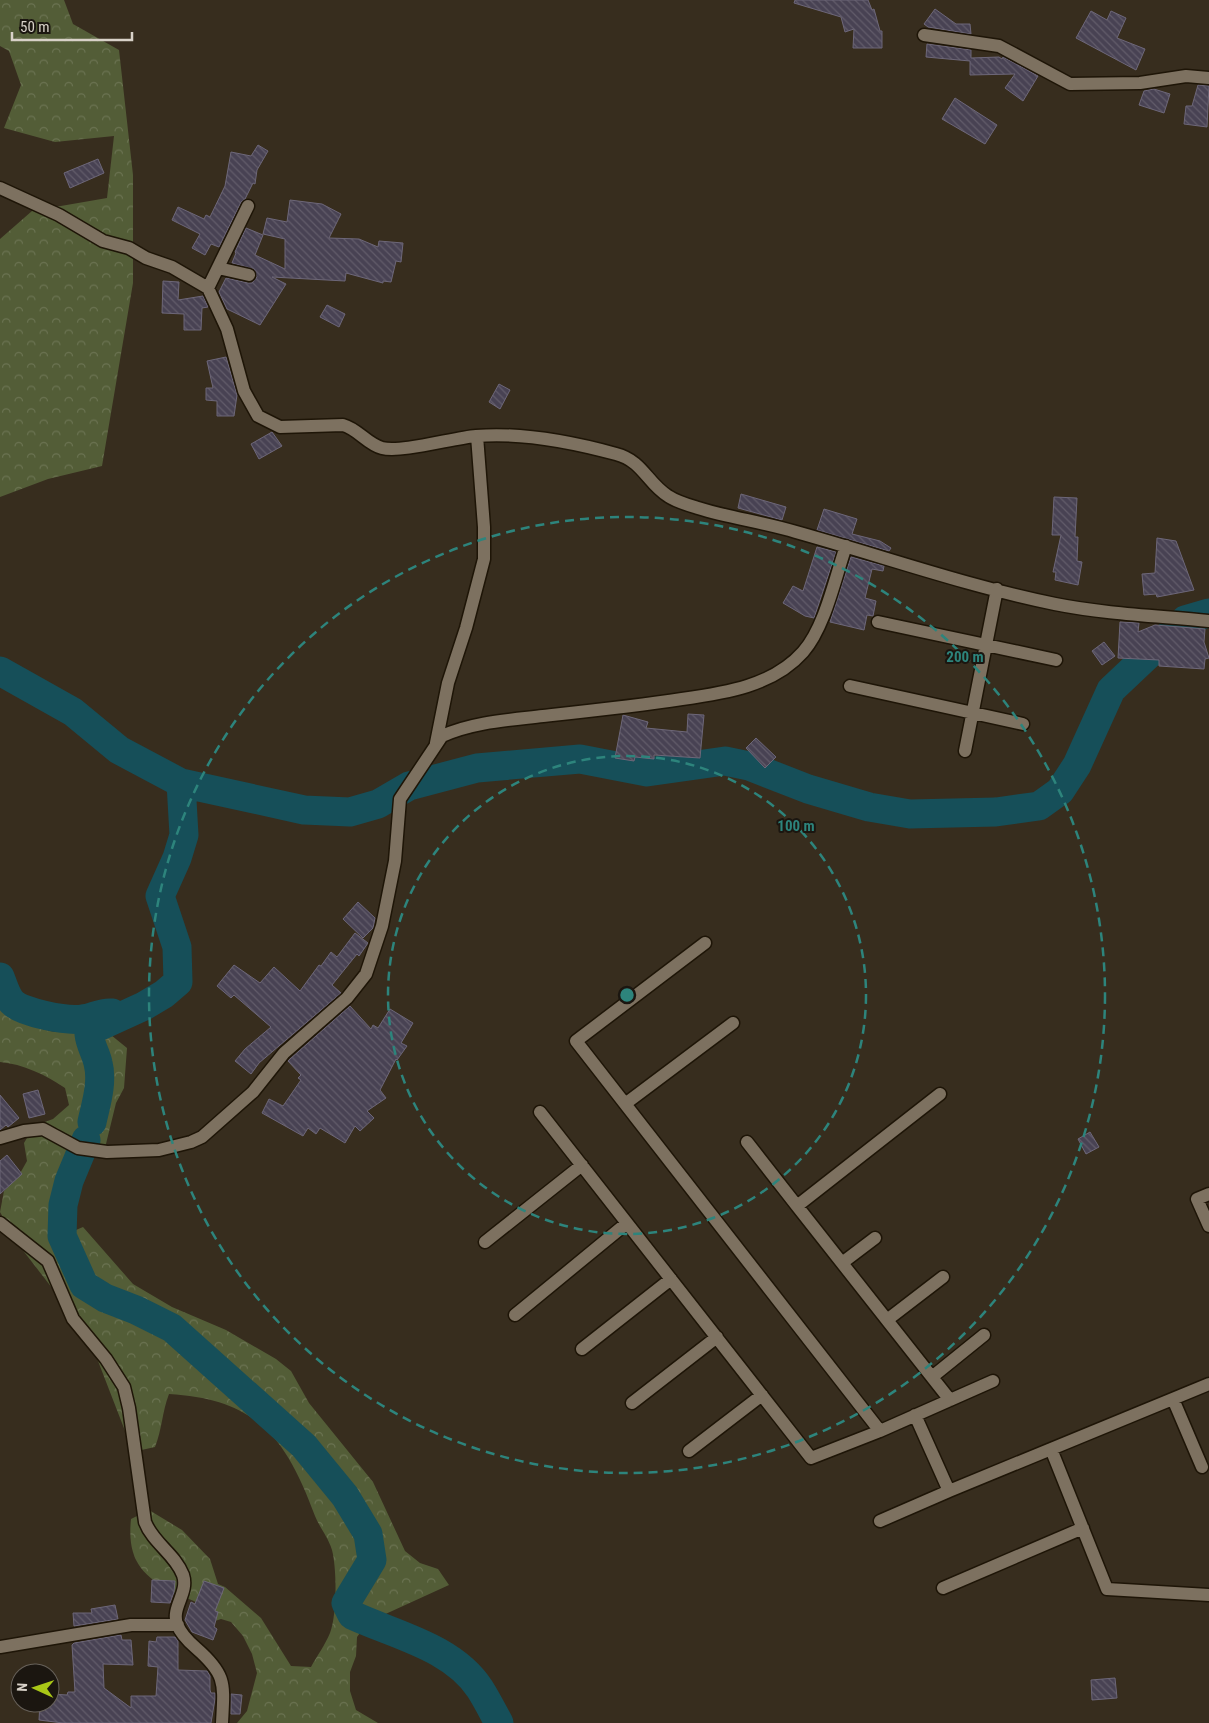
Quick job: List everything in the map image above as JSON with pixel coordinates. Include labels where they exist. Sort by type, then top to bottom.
[{"type":"street","points":[[924,35],[999,46],[1070,84],[1140,83],[1186,76],[1209,78]]},
{"type":"street","points":[[0,188],[59,214],[103,241],[129,248],[146,258],[172,267],[208,288],[227,329],[247,399],[258,416],[280,427],[343,425],[350,427],[382,448],[395,449],[477,436],[517,436],[619,455],[635,462],[667,495],[680,502],[846,546],[997,589],[1082,608],[1209,621]]},
{"type":"street","points":[[208,288],[248,206]]},
{"type":"street","points":[[218,268],[249,275]]},
{"type":"street","points":[[436,743],[448,683],[466,628],[484,559],[484,527],[477,436]]},
{"type":"street","points":[[0,1138],[24,1131],[43,1129],[78,1148],[107,1152],[158,1150],[191,1142],[202,1137],[253,1092],[284,1053],[347,998],[366,974],[382,926],[395,861],[402,794],[442,736],[450,732],[488,723],[701,696],[744,687],[779,674],[790,666],[810,643],[820,623],[846,546]]},
{"type":"street","points":[[965,752],[984,646],[997,589]]},
{"type":"street","points":[[878,622],[1056,660]]},
{"type":"street","points":[[850,686],[1023,724]]},
{"type":"street","points":[[705,943],[576,1041],[880,1431]]},
{"type":"street","points":[[625,1104],[733,1024]]},
{"type":"street","points":[[797,1206],[940,1094]]},
{"type":"street","points":[[540,1112],[811,1458],[880,1431],[993,1381]]},
{"type":"street","points":[[747,1142],[950,1400]]},
{"type":"street","points":[[485,1242],[582,1165]]},
{"type":"street","points":[[1209,1194],[1198,1199],[1209,1226]]},
{"type":"street","points":[[0,1223],[48,1261],[58,1280],[73,1319],[106,1359],[124,1387],[130,1408],[145,1522],[157,1542],[177,1564],[184,1580],[184,1592],[176,1616],[178,1625],[191,1643],[214,1664],[219,1673],[224,1692],[222,1723]]},
{"type":"street","points":[[515,1315],[627,1224]]},
{"type":"street","points":[[842,1263],[875,1238]]},
{"type":"street","points":[[887,1320],[942,1277]]},
{"type":"street","points":[[582,1349],[671,1279]]},
{"type":"street","points":[[932,1377],[984,1335]]},
{"type":"street","points":[[632,1403],[717,1337]]},
{"type":"street","points":[[880,1521],[948,1491],[1209,1384]]},
{"type":"street","points":[[689,1450],[762,1395]]},
{"type":"street","points":[[1173,1399],[1202,1467]]},
{"type":"street","points":[[915,1415],[948,1491]]},
{"type":"street","points":[[1051,1449],[1107,1589],[1209,1595]]},
{"type":"street","points":[[943,1588],[1083,1528]]},
{"type":"street","points":[[0,1648],[131,1625],[178,1625]]},
{"type":"green space","points":[[0,0],[64,0],[73,24],[119,50],[133,175],[133,283],[102,466],[48,479],[0,497],[0,239],[32,211],[107,198],[114,136],[55,142],[4,128],[21,85],[9,51],[0,46]]},
{"type":"green space","points":[[0,998],[12,1011],[27,1022],[44,1030],[66,1032],[80,1028],[89,1034],[111,1035],[127,1048],[124,1088],[116,1103],[105,1148],[87,1136],[82,1145],[59,1170],[63,1189],[62,1236],[83,1227],[133,1284],[172,1307],[226,1330],[276,1359],[291,1371],[309,1403],[373,1482],[405,1551],[420,1563],[438,1569],[449,1585],[368,1622],[357,1637],[356,1656],[350,1672],[350,1691],[356,1710],[378,1723],[237,1723],[247,1711],[257,1673],[252,1654],[243,1636],[231,1622],[221,1619],[215,1621],[199,1604],[162,1586],[144,1572],[138,1564],[131,1544],[131,1519],[149,1510],[182,1530],[210,1559],[218,1584],[225,1587],[261,1618],[291,1666],[311,1667],[330,1633],[336,1592],[332,1550],[292,1465],[279,1444],[264,1428],[246,1414],[225,1404],[199,1397],[169,1394],[155,1447],[137,1451],[127,1436],[98,1361],[66,1306],[18,1244],[0,1212],[4,1191],[18,1177],[27,1161],[24,1143],[34,1126],[53,1119],[69,1105],[65,1088],[58,1083],[26,1068],[0,1062]]},
{"type":"building","points":[[795,0],[868,0],[872,10],[874,9],[880,31],[882,31],[882,48],[853,48],[854,29],[845,32],[841,17],[794,3]]},
{"type":"building","points":[[935,9],[956,24],[970,24],[971,34],[928,27],[924,24]]},
{"type":"building","points":[[1091,11],[1107,20],[1111,11],[1126,18],[1117,38],[1145,49],[1136,70],[1076,38]]},
{"type":"building","points":[[927,44],[971,50],[971,58],[999,57],[1002,59],[1003,57],[1038,76],[1023,101],[1005,88],[1015,74],[970,75],[970,61],[926,57]]},
{"type":"building","points":[[1198,85],[1209,86],[1207,127],[1184,124],[1186,106],[1192,106]]},
{"type":"building","points":[[1154,89],[1170,94],[1164,113],[1139,105],[1144,91]]},
{"type":"building","points":[[955,98],[997,125],[985,144],[942,119]]},
{"type":"building","points":[[258,145],[268,151],[257,170],[255,184],[253,183],[245,199],[241,202],[219,247],[211,244],[205,255],[192,248],[200,234],[172,220],[178,207],[204,219],[206,215],[210,217],[225,186],[231,152],[251,156]]},
{"type":"building","points":[[98,159],[104,173],[70,188],[64,173]]},
{"type":"building","points":[[290,200],[322,204],[341,214],[329,238],[359,239],[378,247],[379,241],[403,243],[401,262],[396,261],[391,282],[383,281],[383,283],[346,273],[345,281],[272,277],[286,284],[260,325],[227,309],[219,292],[226,278],[252,283],[257,277],[254,269],[232,263],[246,228],[263,235],[255,255],[285,269],[285,239],[263,234],[267,218],[287,222]]},
{"type":"building","points":[[163,281],[179,282],[178,300],[203,296],[208,307],[202,308],[201,330],[184,330],[184,314],[162,313]]},
{"type":"building","points":[[327,305],[345,314],[339,327],[320,317]]},
{"type":"building","points":[[226,357],[237,395],[234,416],[217,416],[217,401],[206,400],[206,388],[213,388],[207,361]]},
{"type":"building","points":[[499,384],[510,390],[500,409],[489,402]]},
{"type":"building","points":[[272,432],[282,446],[259,459],[251,444]]},
{"type":"building","points":[[741,494],[786,507],[782,520],[738,508]]},
{"type":"building","points":[[1054,497],[1077,498],[1075,537],[1078,537],[1077,561],[1082,562],[1078,585],[1055,580],[1056,572],[1053,572],[1061,535],[1052,535]]},
{"type":"building","points":[[824,509],[857,519],[852,534],[880,541],[891,548],[889,551],[817,530]]},
{"type":"building","points":[[1157,538],[1176,541],[1194,590],[1157,597],[1156,594],[1144,595],[1142,574],[1155,573]]},
{"type":"building","points":[[817,547],[836,552],[814,618],[805,616],[783,603],[793,586],[803,591]]},
{"type":"building","points":[[851,557],[884,566],[883,571],[872,569],[865,598],[876,601],[873,616],[867,615],[864,630],[830,622]]},
{"type":"building","points":[[1120,622],[1139,623],[1138,632],[1155,625],[1205,629],[1204,642],[1209,658],[1205,659],[1204,669],[1159,666],[1159,660],[1118,658]]},
{"type":"building","points":[[1104,642],[1115,656],[1102,665],[1092,651]]},
{"type":"building","points":[[688,714],[704,715],[700,758],[654,755],[654,759],[635,757],[634,761],[615,758],[623,715],[648,722],[646,728],[687,732]]},
{"type":"building","points":[[756,738],[776,757],[765,768],[746,748]]},
{"type":"building","points":[[358,902],[375,918],[373,928],[363,938],[343,919]]},
{"type":"building","points":[[355,933],[368,943],[359,956],[357,954],[332,985],[341,993],[259,1063],[251,1074],[235,1061],[245,1049],[271,1027],[234,995],[231,998],[217,986],[234,965],[260,983],[274,967],[300,991],[331,952],[337,957]]},
{"type":"building","points":[[350,1006],[371,1029],[373,1025],[378,1028],[390,1009],[413,1023],[401,1043],[407,1046],[396,1059],[380,1090],[386,1098],[367,1111],[374,1118],[360,1131],[355,1126],[345,1143],[320,1128],[316,1134],[308,1128],[303,1136],[262,1113],[269,1099],[283,1106],[301,1080],[298,1078],[301,1075],[288,1061]]},
{"type":"building","points":[[38,1090],[45,1114],[29,1118],[23,1094]]},
{"type":"building","points":[[0,1095],[19,1118],[8,1127],[6,1125],[0,1130]]},
{"type":"building","points":[[1090,1132],[1099,1147],[1086,1154],[1078,1139]]},
{"type":"building","points":[[7,1155],[22,1174],[0,1194],[0,1161]]},
{"type":"building","points":[[152,1580],[175,1581],[170,1603],[151,1602]]},
{"type":"building","points":[[204,1581],[224,1588],[215,1611],[218,1612],[214,1627],[217,1629],[213,1640],[192,1632],[185,1620],[191,1602],[195,1604]]},
{"type":"building","points":[[115,1605],[118,1619],[74,1626],[73,1613],[92,1613],[91,1609]]},
{"type":"building","points":[[121,1635],[122,1640],[131,1640],[133,1665],[103,1664],[104,1688],[131,1708],[131,1696],[156,1696],[158,1667],[148,1666],[149,1641],[156,1642],[157,1637],[175,1637],[178,1641],[178,1670],[207,1671],[210,1676],[210,1690],[211,1693],[215,1693],[211,1723],[63,1723],[39,1720],[39,1713],[60,1713],[60,1695],[67,1695],[68,1692],[75,1692],[72,1645],[74,1643]]},
{"type":"building","points":[[1115,1678],[1117,1698],[1092,1700],[1091,1680]]},
{"type":"building","points":[[231,1694],[242,1695],[240,1714],[231,1714]]},
{"type":"waterway","points":[[0,671],[73,712],[119,750],[181,783],[304,810],[350,812],[378,804],[409,786],[477,768],[580,759],[647,772],[725,761],[749,766],[808,789],[869,807],[910,814],[996,812],[1039,806],[1060,791],[1077,765],[1111,690],[1185,620],[1209,613]]},
{"type":"waterway","points":[[92,1122],[100,1078],[98,1063],[89,1034],[98,1027],[144,1006],[164,994],[178,982],[177,947],[160,896],[177,858],[184,835],[181,783]]},
{"type":"waterway","points":[[0,977],[6,993],[12,1002],[25,1010],[75,1019],[112,1013]]},
{"type":"waterway","points":[[86,1140],[69,1181],[63,1205],[62,1236],[84,1285],[105,1298],[136,1310],[172,1328],[304,1446],[345,1496],[368,1534],[372,1560],[346,1603],[352,1615],[422,1644],[439,1652],[455,1663],[469,1675],[480,1689],[499,1723]]}]
